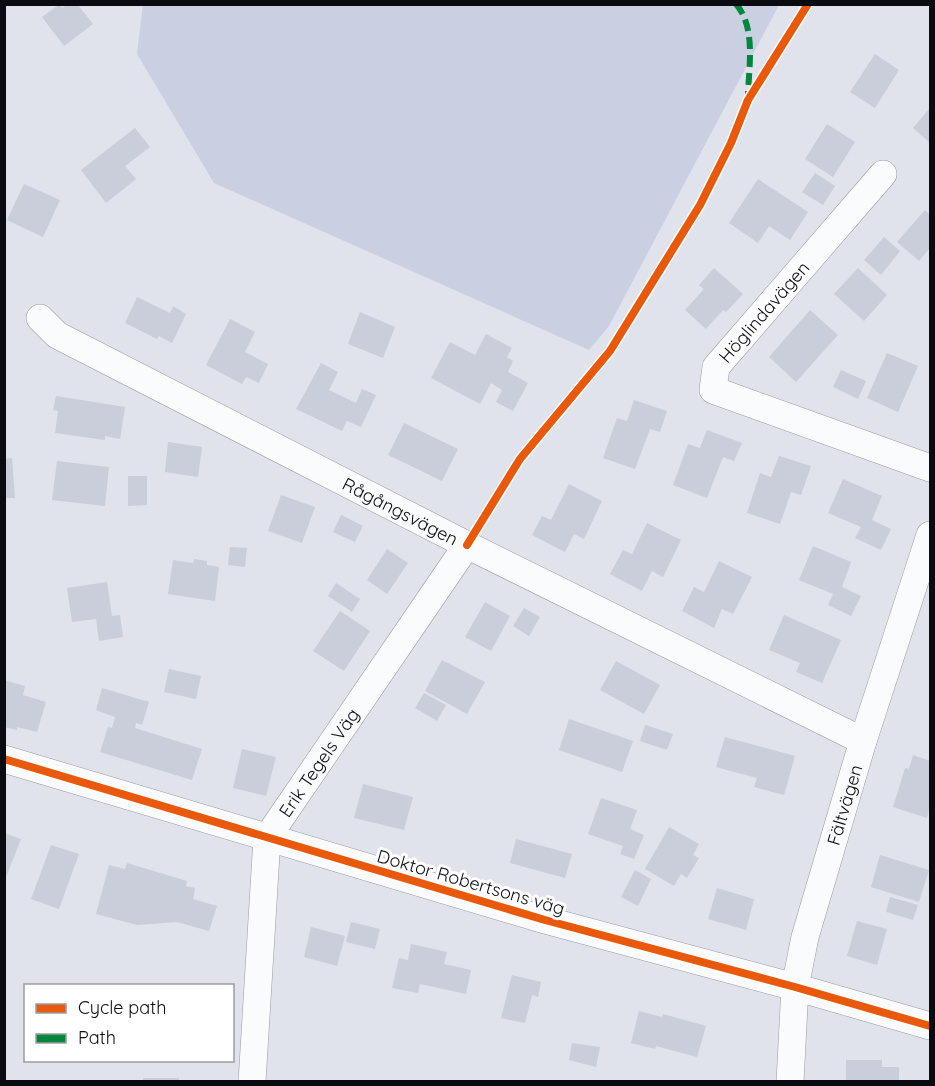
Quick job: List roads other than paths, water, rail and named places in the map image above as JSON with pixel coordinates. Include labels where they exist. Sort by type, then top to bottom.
[{"type":"street","name":"Höglindavägen","points":[[883,174],[716,367],[713,390],[930,468]]},
{"type":"street","name":"Rågångsvägen","points":[[40,318],[57,335],[467,544],[863,741]]},
{"type":"street","name":"Fältvägen","points":[[790,1082],[795,987],[805,937],[863,741],[930,536]]},
{"type":"street","name":"Erik Tegels Väg","points":[[267,838],[467,544]]},
{"type":"street","name":"Doktor Robertsons väg","points":[[4,759],[545,920],[930,1026]]},
{"type":"street","points":[[252,1082],[267,838]]}]
